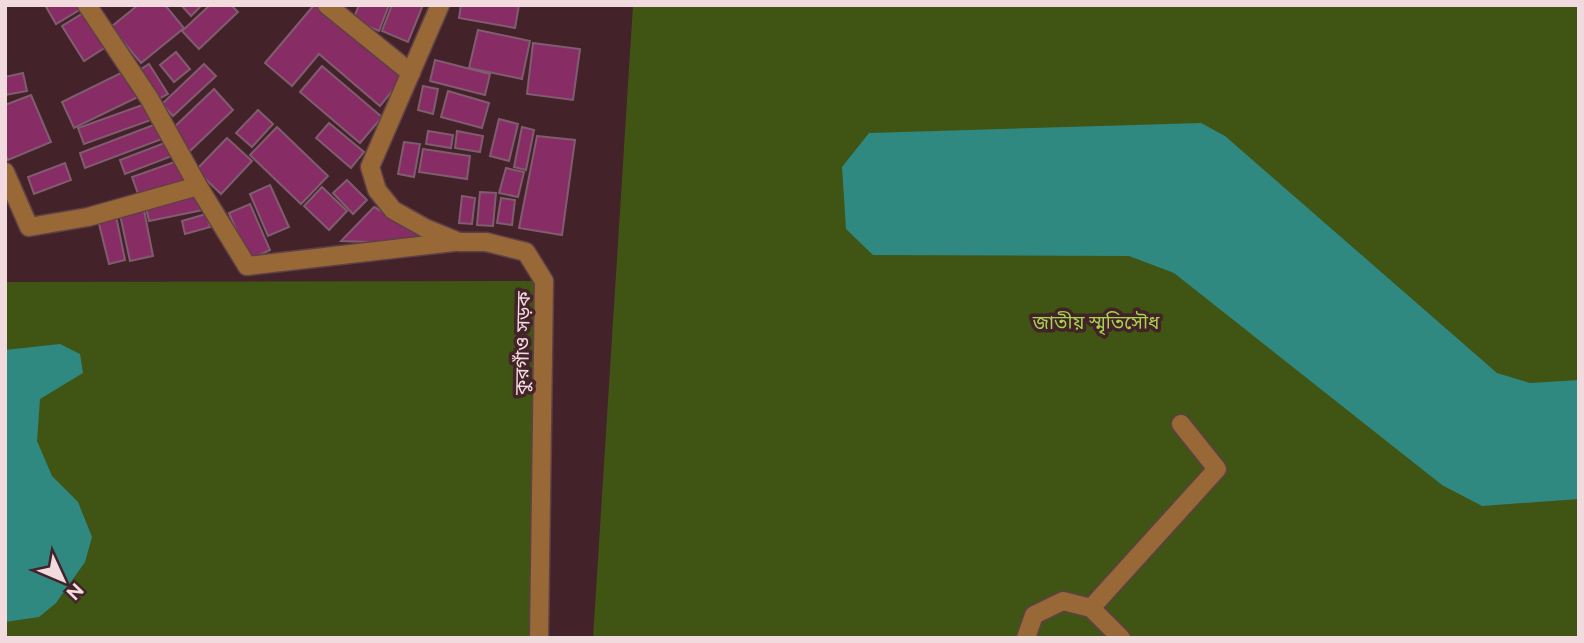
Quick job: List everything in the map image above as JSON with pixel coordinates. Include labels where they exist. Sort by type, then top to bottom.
[{"type":"street","points":[[87,5],[149,98],[247,266],[458,242]]},
{"type":"street","points":[[327,5],[411,73]]},
{"type":"street","name":"কুরগাঁও সড়ক","points":[[440,5],[370,167],[377,190],[393,210],[458,242],[486,242],[526,252],[544,281],[539,638]]},
{"type":"street","points":[[5,172],[29,227],[88,217],[198,186]]},
{"type":"street","points":[[1091,608],[1217,469],[1181,424]]},
{"type":"street","points":[[1026,638],[1034,615],[1063,601],[1091,608],[1121,638]]},
{"type":"green space","name":"জাতীয় স্মৃতিসৌধ","points":[[633,5],[1579,5],[1579,638],[593,638]]},
{"type":"green space","points":[[544,281],[539,638],[5,638],[5,282]]},
{"type":"water","points":[[1201,123],[1225,136],[1497,373],[1530,383],[1579,380],[1579,499],[1482,506],[1442,485],[1174,273],[1129,256],[873,255],[846,229],[842,167],[869,133]]},
{"type":"water","points":[[60,344],[80,354],[83,373],[40,399],[37,441],[52,476],[78,502],[92,537],[85,562],[56,603],[39,617],[5,622],[5,350]]},
{"type":"building","points":[[45,5],[78,5],[81,9],[56,24]]},
{"type":"building","points":[[138,5],[165,5],[184,28],[141,63],[111,27]]},
{"type":"building","points":[[181,5],[202,5],[191,16]]},
{"type":"building","points":[[210,5],[231,5],[238,12],[199,49],[182,31]]},
{"type":"building","points":[[314,5],[403,78],[380,106],[319,54],[292,86],[265,63]]},
{"type":"building","points":[[359,5],[389,5],[379,31],[353,20]]},
{"type":"building","points":[[392,5],[423,5],[408,42],[382,31]]},
{"type":"building","points":[[461,5],[519,5],[515,28],[459,18]]},
{"type":"building","points":[[85,12],[106,47],[84,61],[62,26]]},
{"type":"building","points":[[478,30],[530,41],[522,79],[469,68]]},
{"type":"building","points":[[533,43],[580,49],[573,100],[527,94]]},
{"type":"building","points":[[176,52],[190,69],[174,82],[160,65]]},
{"type":"building","points":[[435,60],[490,74],[485,95],[430,81]]},
{"type":"building","points":[[149,64],[168,94],[157,100],[138,71]]},
{"type":"building","points":[[204,64],[216,76],[173,116],[162,104]]},
{"type":"building","points":[[322,66],[382,117],[360,143],[300,92]]},
{"type":"building","points":[[127,70],[140,96],[74,128],[62,102]]},
{"type":"building","points":[[23,73],[27,91],[5,95],[5,77]]},
{"type":"building","points":[[423,86],[438,89],[433,114],[418,110]]},
{"type":"building","points":[[214,89],[233,110],[190,151],[170,131]]},
{"type":"building","points":[[448,91],[489,103],[482,128],[441,117]]},
{"type":"building","points":[[31,95],[51,142],[8,160],[5,154],[5,105]]},
{"type":"building","points":[[145,104],[151,120],[84,144],[78,128]]},
{"type":"building","points":[[258,110],[273,124],[252,147],[236,133]]},
{"type":"building","points":[[499,119],[518,124],[509,161],[490,156]]},
{"type":"building","points":[[329,123],[364,152],[351,168],[316,138]]},
{"type":"building","points":[[156,124],[162,139],[85,168],[80,153]]},
{"type":"building","points":[[277,127],[328,176],[301,204],[250,155]]},
{"type":"building","points":[[522,127],[534,130],[526,170],[514,167]]},
{"type":"building","points":[[428,131],[453,135],[451,148],[426,144]]},
{"type":"building","points":[[457,131],[483,136],[480,152],[455,148]]},
{"type":"building","points":[[537,136],[575,140],[562,235],[519,228]]},
{"type":"building","points":[[227,138],[252,161],[221,194],[196,170]]},
{"type":"building","points":[[167,142],[172,156],[125,174],[120,160]]},
{"type":"building","points":[[404,142],[420,144],[414,177],[398,174]]},
{"type":"building","points":[[423,149],[470,156],[467,179],[419,172]]},
{"type":"building","points":[[180,160],[188,182],[140,199],[132,177]]},
{"type":"building","points":[[65,163],[71,180],[34,194],[28,177]]},
{"type":"building","points":[[506,168],[524,172],[518,197],[499,193]]},
{"type":"building","points":[[347,180],[367,200],[353,214],[333,193]]},
{"type":"building","points":[[270,185],[289,227],[268,236],[250,194]]},
{"type":"building","points":[[322,187],[347,211],[329,230],[304,206]]},
{"type":"building","points":[[199,192],[203,210],[149,221],[145,203]]},
{"type":"building","points":[[480,192],[496,193],[493,226],[477,225]]},
{"type":"building","points":[[462,196],[475,198],[472,224],[459,223]]},
{"type":"building","points":[[501,198],[515,200],[512,225],[497,223]]},
{"type":"building","points":[[250,204],[270,250],[249,260],[229,213]]},
{"type":"building","points":[[143,205],[153,256],[130,261],[119,210]]},
{"type":"building","points":[[374,207],[425,234],[425,244],[341,241]]},
{"type":"building","points":[[206,214],[210,227],[185,234],[182,221]]},
{"type":"building","points":[[116,216],[125,260],[109,264],[98,220]]}]
